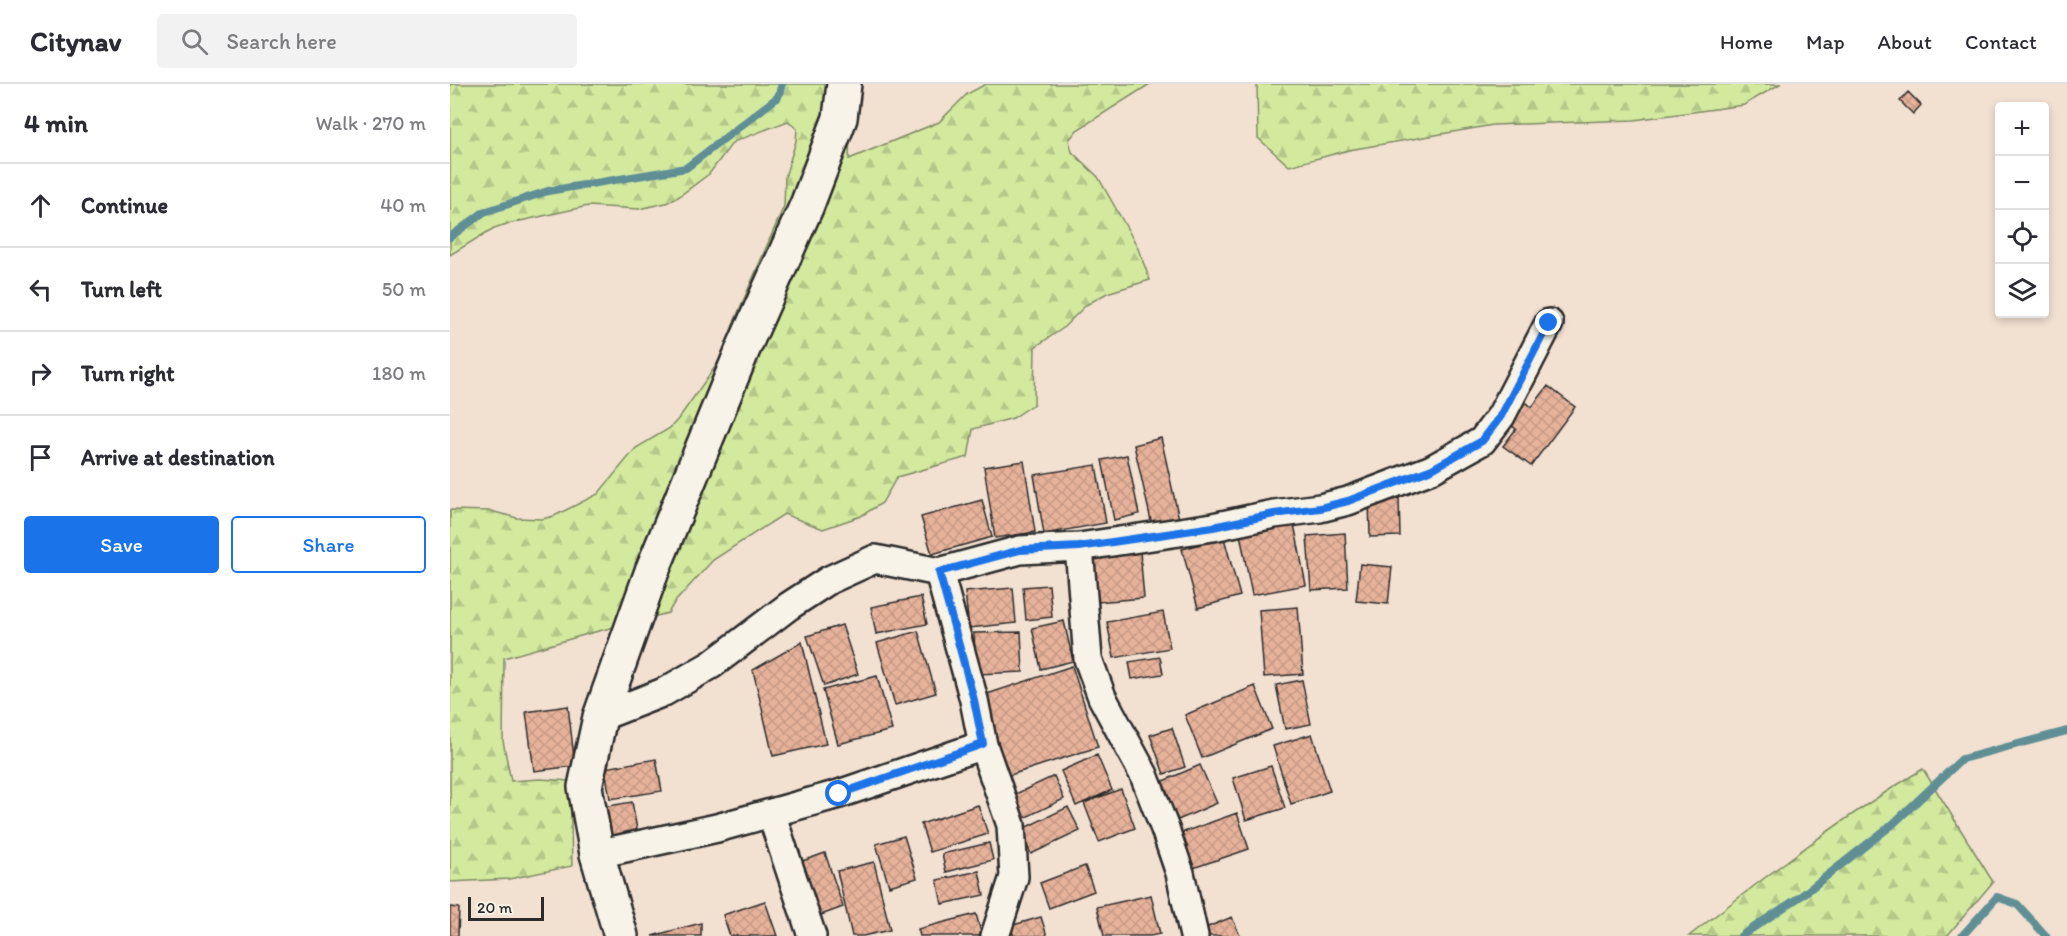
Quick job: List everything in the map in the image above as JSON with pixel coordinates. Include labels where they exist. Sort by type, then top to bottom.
[{"type":"street","points":[[621,936],[597,854],[585,787],[600,717],[652,571],[743,349],[807,205],[840,118],[844,84]]},
{"type":"street","points":[[600,717],[664,692],[711,665],[789,606],[829,580],[875,559],[939,572],[1020,550],[1079,547],[1320,508],[1348,501],[1432,469],[1482,441],[1501,416],[1549,323]]},
{"type":"street","points":[[1079,547],[1088,659],[1102,697],[1144,775],[1165,829],[1180,873],[1194,936]]},
{"type":"street","points":[[939,572],[974,700],[983,744],[1011,825],[1014,877],[995,936]]},
{"type":"street","points":[[597,854],[717,828],[839,794],[983,744]]},
{"type":"street","points":[[771,813],[812,936]]},
{"type":"green space","points":[[450,84],[855,84],[851,109],[849,159],[939,122],[967,94],[986,84],[1150,84],[1077,130],[1069,140],[1072,152],[1098,177],[1137,246],[1150,280],[1107,293],[1086,305],[1062,329],[1035,347],[1034,404],[1013,418],[973,429],[968,457],[897,477],[882,503],[861,516],[823,529],[784,514],[713,560],[674,603],[668,613],[504,658],[503,741],[511,781],[540,779],[570,781],[572,866],[509,879],[450,882],[450,510],[491,511],[517,518],[542,519],[554,516],[598,494],[636,448],[670,428],[722,357],[734,322],[784,206],[785,177],[796,141],[797,129],[788,121],[733,142],[709,174],[666,203],[639,209],[588,206],[507,224],[494,228],[450,255]]},
{"type":"green space","points":[[1257,84],[1780,84],[1744,105],[1634,120],[1493,125],[1349,150],[1289,166],[1258,138]]},
{"type":"green space","points":[[1923,769],[1993,882],[1947,936],[1689,936],[1833,828]]},
{"type":"building","points":[[1908,92],[1921,105],[1913,114],[1900,101]]},
{"type":"building","points":[[1548,386],[1575,407],[1531,466],[1503,446],[1516,429],[1504,420],[1520,398],[1532,407]]},
{"type":"building","points":[[1161,438],[1179,519],[1152,525],[1134,445]]},
{"type":"building","points":[[1127,455],[1139,514],[1114,520],[1102,460]]},
{"type":"building","points":[[1024,461],[1035,532],[995,538],[984,467]]},
{"type":"building","points":[[1096,465],[1106,523],[1044,534],[1034,475]]},
{"type":"building","points":[[1399,498],[1400,536],[1370,537],[1369,499]]},
{"type":"building","points":[[982,500],[992,537],[932,554],[921,517]]},
{"type":"building","points":[[1293,519],[1306,585],[1252,595],[1239,529]]},
{"type":"building","points":[[1345,533],[1348,588],[1311,590],[1307,536]]},
{"type":"building","points":[[1224,538],[1240,596],[1198,608],[1182,549]]},
{"type":"building","points":[[1140,552],[1144,598],[1097,602],[1093,555]]},
{"type":"building","points":[[1360,564],[1392,567],[1388,604],[1356,601]]},
{"type":"building","points":[[1049,585],[1052,617],[1026,620],[1023,587]]},
{"type":"building","points":[[1013,588],[1016,623],[969,628],[965,592]]},
{"type":"building","points":[[921,597],[927,624],[876,634],[871,607]]},
{"type":"building","points":[[1298,607],[1303,674],[1264,677],[1259,610]]},
{"type":"building","points":[[1163,612],[1170,648],[1114,658],[1107,622]]},
{"type":"building","points":[[1064,621],[1073,661],[1041,669],[1032,628]]},
{"type":"building","points":[[842,625],[858,674],[824,686],[807,636]]},
{"type":"building","points":[[918,631],[936,693],[895,705],[877,643]]},
{"type":"building","points":[[1021,632],[1023,672],[976,674],[974,633]]},
{"type":"building","points":[[802,642],[826,744],[773,756],[753,670]]},
{"type":"building","points":[[1160,657],[1163,674],[1132,679],[1129,662]]},
{"type":"building","points":[[1072,666],[1098,747],[1007,776],[981,696]]},
{"type":"building","points":[[877,676],[892,730],[838,744],[823,690]]},
{"type":"building","points":[[1302,680],[1311,724],[1285,729],[1276,685]]},
{"type":"building","points":[[1255,686],[1272,729],[1202,758],[1185,715]]},
{"type":"building","points":[[568,706],[575,766],[534,771],[526,712]]},
{"type":"building","points":[[1172,728],[1185,767],[1164,774],[1150,735]]},
{"type":"building","points":[[1312,734],[1330,791],[1291,804],[1273,746]]},
{"type":"building","points":[[1097,755],[1112,790],[1076,806],[1061,771]]},
{"type":"building","points":[[656,759],[662,791],[610,799],[605,768]]},
{"type":"building","points":[[1200,765],[1217,803],[1178,820],[1161,782]]},
{"type":"building","points":[[1271,766],[1285,808],[1246,820],[1233,778]]},
{"type":"building","points":[[1054,776],[1064,799],[1018,821],[1007,798]]},
{"type":"building","points":[[1121,789],[1135,828],[1099,842],[1084,803]]},
{"type":"building","points":[[632,802],[638,835],[602,841],[596,808]]},
{"type":"building","points":[[978,805],[988,834],[930,852],[921,824]]},
{"type":"building","points":[[1068,807],[1080,831],[1031,854],[1020,830]]},
{"type":"building","points":[[1237,813],[1249,849],[1193,868],[1181,833]]},
{"type":"building","points":[[904,836],[917,878],[889,886],[876,844]]},
{"type":"building","points":[[989,843],[993,860],[946,872],[942,854]]},
{"type":"building","points":[[825,853],[843,907],[813,918],[794,864]]},
{"type":"building","points":[[874,862],[890,930],[852,936],[837,871]]},
{"type":"building","points":[[1085,866],[1094,891],[1049,908],[1040,883]]},
{"type":"building","points":[[979,871],[984,895],[942,904],[937,880]]},
{"type":"building","points":[[1151,895],[1160,934],[1104,936],[1097,907]]},
{"type":"building","points":[[765,901],[777,936],[730,936],[723,915]]},
{"type":"building","points":[[450,907],[459,908],[458,936],[450,936]]},
{"type":"building","points":[[976,914],[982,936],[920,936],[918,929]]},
{"type":"building","points":[[1041,917],[1047,936],[1014,936],[1010,926]]},
{"type":"building","points":[[1232,917],[1240,936],[1206,936],[1203,929]]},
{"type":"building","points":[[701,923],[701,936],[652,936]]},
{"type":"waterway","points":[[450,237],[484,212],[548,191],[686,168],[778,97],[782,84]]},
{"type":"waterway","points":[[1741,936],[1801,896],[1893,824],[1962,759],[2067,731]]},
{"type":"waterway","points":[[1962,936],[1997,897],[2017,904],[2046,936]]},
{"type":"route","points":[[839,794],[983,744],[974,700],[939,572],[1020,550],[1079,547],[1320,508],[1348,501],[1432,469],[1482,441],[1501,416],[1549,323]]}]
